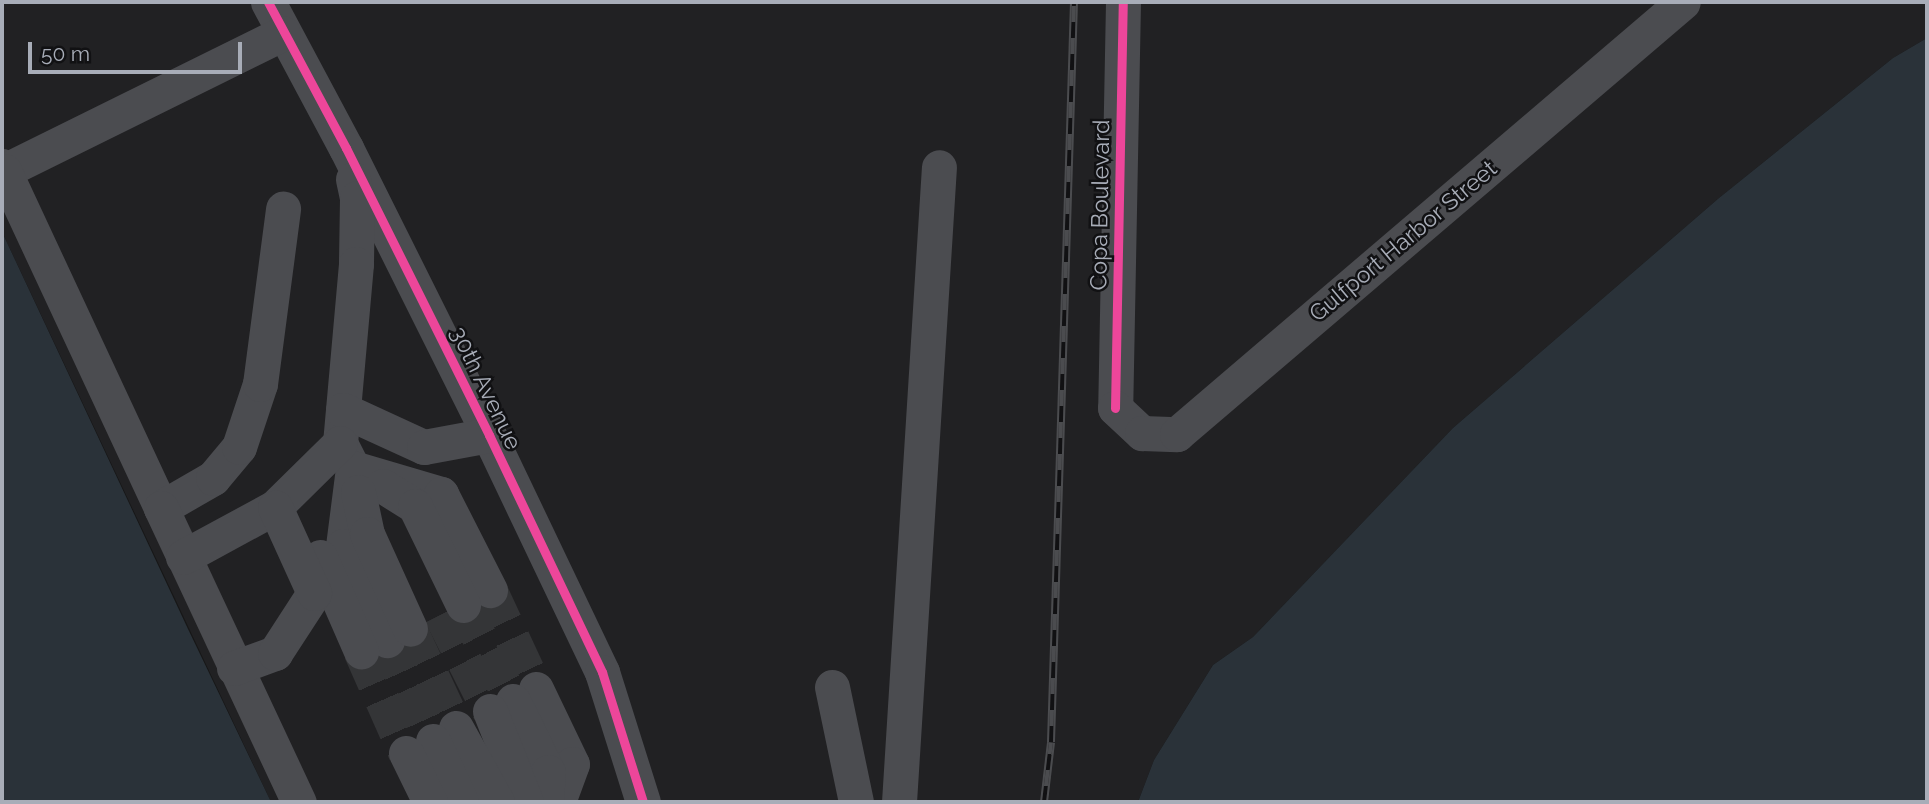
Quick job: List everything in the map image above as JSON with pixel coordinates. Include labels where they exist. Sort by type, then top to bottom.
[{"type":"street","name":"30th Avenue","points":[[268,2],[346,148],[489,435],[602,672],[643,802]]},
{"type":"street","name":"Copa Boulevard","points":[[1115,408],[1123,2]]},
{"type":"street","name":"Gulfport Harbor Street","points":[[1115,408],[1142,433],[1177,434],[1683,2]]},
{"type":"street","points":[[283,33],[3,169],[234,668],[299,802]]},
{"type":"street","points":[[345,440],[367,534],[386,640],[319,559],[345,440],[356,264],[357,198],[346,148]]},
{"type":"street","points":[[899,802],[939,167]]},
{"type":"street","points":[[161,508],[213,478],[240,447],[260,384],[283,209]]},
{"type":"street","points":[[183,557],[275,507],[345,440],[424,447],[489,435]]},
{"type":"street","points":[[345,440],[441,494],[465,603],[396,516],[345,440]]},
{"type":"street","points":[[234,668],[275,653],[314,593],[275,507]]},
{"type":"street","points":[[832,687],[856,802]]},
{"type":"street","points":[[513,701],[526,802]]},
{"type":"street","points":[[513,701],[548,772],[546,802]]},
{"type":"street","points":[[513,701],[572,764],[558,802]]},
{"type":"street","points":[[430,802],[431,741]]},
{"type":"street","points":[[431,741],[461,802]]},
{"type":"street","points":[[431,741],[498,802]]},
{"type":"shaded area","points":[[2,2],[1927,2],[1927,38],[1893,58],[1719,198],[1453,428],[1253,637],[1213,665],[1154,760],[1138,802],[271,802],[2,232]]},
{"type":"shaded area","points":[[1927,38],[1927,802],[1138,802],[1154,760],[1213,665],[1253,637],[1453,428],[1719,198],[1893,58]]},
{"type":"shaded area","points":[[2,232],[188,629],[271,802],[2,802]]},
{"type":"tunnel","points":[[490,590],[536,689]]},
{"type":"tunnel","points":[[463,605],[513,701]]},
{"type":"tunnel","points":[[441,614],[490,711]]},
{"type":"tunnel","points":[[410,629],[456,728]]},
{"type":"tunnel","points":[[387,640],[433,741]]},
{"type":"tunnel","points":[[361,651],[406,753]]},
{"type":"railway","points":[[1044,802],[1051,742],[1074,2]]},
{"type":"cycle path","points":[[268,2],[346,148],[489,435],[602,672],[643,802]]},
{"type":"cycle path","points":[[1115,408],[1123,2]]}]
